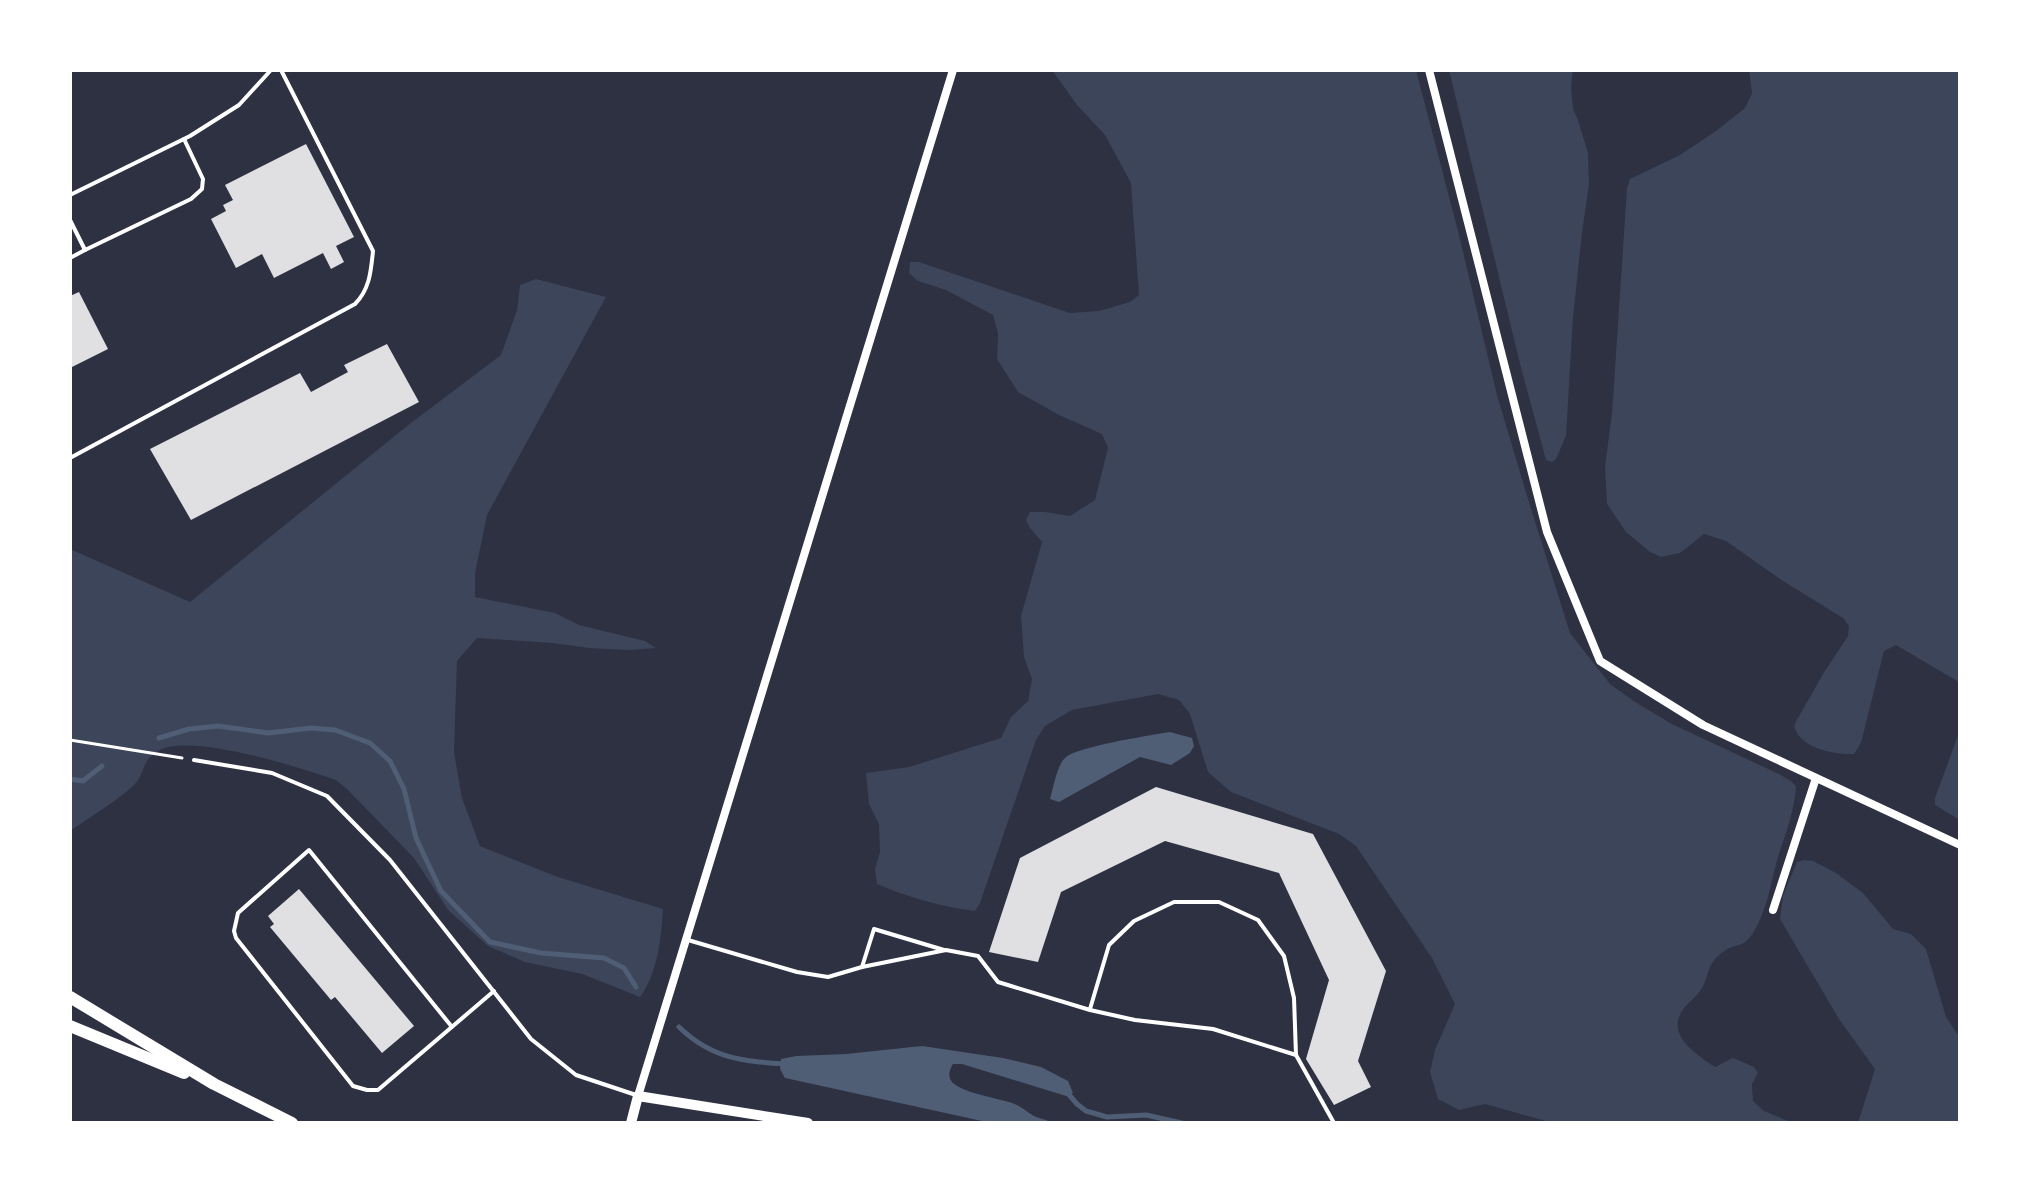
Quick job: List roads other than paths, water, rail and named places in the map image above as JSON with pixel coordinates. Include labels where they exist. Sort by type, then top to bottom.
[{"type":"highway","points":[[70,997],[214,1084],[292,1123]]},
{"type":"highway","points":[[70,1026],[214,1084]]},
{"type":"street","points":[[631,1123],[953,70]]},
{"type":"street","points":[[1429,70],[1547,532],[1600,661],[1703,725],[1960,845]]},
{"type":"street","points":[[1773,910],[1816,778]]},
{"type":"street","points":[[638,1096],[808,1123]]},
{"type":"lane","points":[[70,195],[184,139],[239,105],[271,70]]},
{"type":"lane","points":[[70,458],[355,304],[362,297],[370,277],[373,251],[281,70]]},
{"type":"lane","points":[[70,258],[191,199],[202,189],[203,179],[184,139]]},
{"type":"lane","points":[[70,220],[85,250]]},
{"type":"lane","points":[[194,760],[272,773],[327,796],[390,860],[531,1039],[576,1075],[638,1096]]},
{"type":"lane","points":[[452,1027],[309,850],[238,913],[234,931],[236,938],[353,1086],[378,1090],[452,1027],[494,991]]},
{"type":"lane","points":[[1090,1010],[1109,945],[1134,921],[1174,902],[1219,902],[1258,920],[1284,956],[1294,998],[1296,1055],[1334,1123]]},
{"type":"lane","points":[[862,967],[874,929],[978,956],[998,982],[1090,1010],[1135,1020],[1213,1029],[1296,1055]]},
{"type":"lane","points":[[686,939],[807,974],[828,977],[946,950]]},
{"type":"waterway","points":[[159,738],[189,729],[218,726],[268,733],[311,728],[335,730],[370,743],[390,761],[404,789],[416,838],[441,891],[490,942],[541,953],[604,958],[624,968],[636,987]]},
{"type":"waterway","points":[[70,779],[83,781],[102,766]]},
{"type":"waterway","points":[[679,1027],[716,1052],[786,1064]]},
{"type":"waterway","points":[[1065,1090],[1086,1111],[1107,1117],[1146,1115],[1182,1123]]}]
